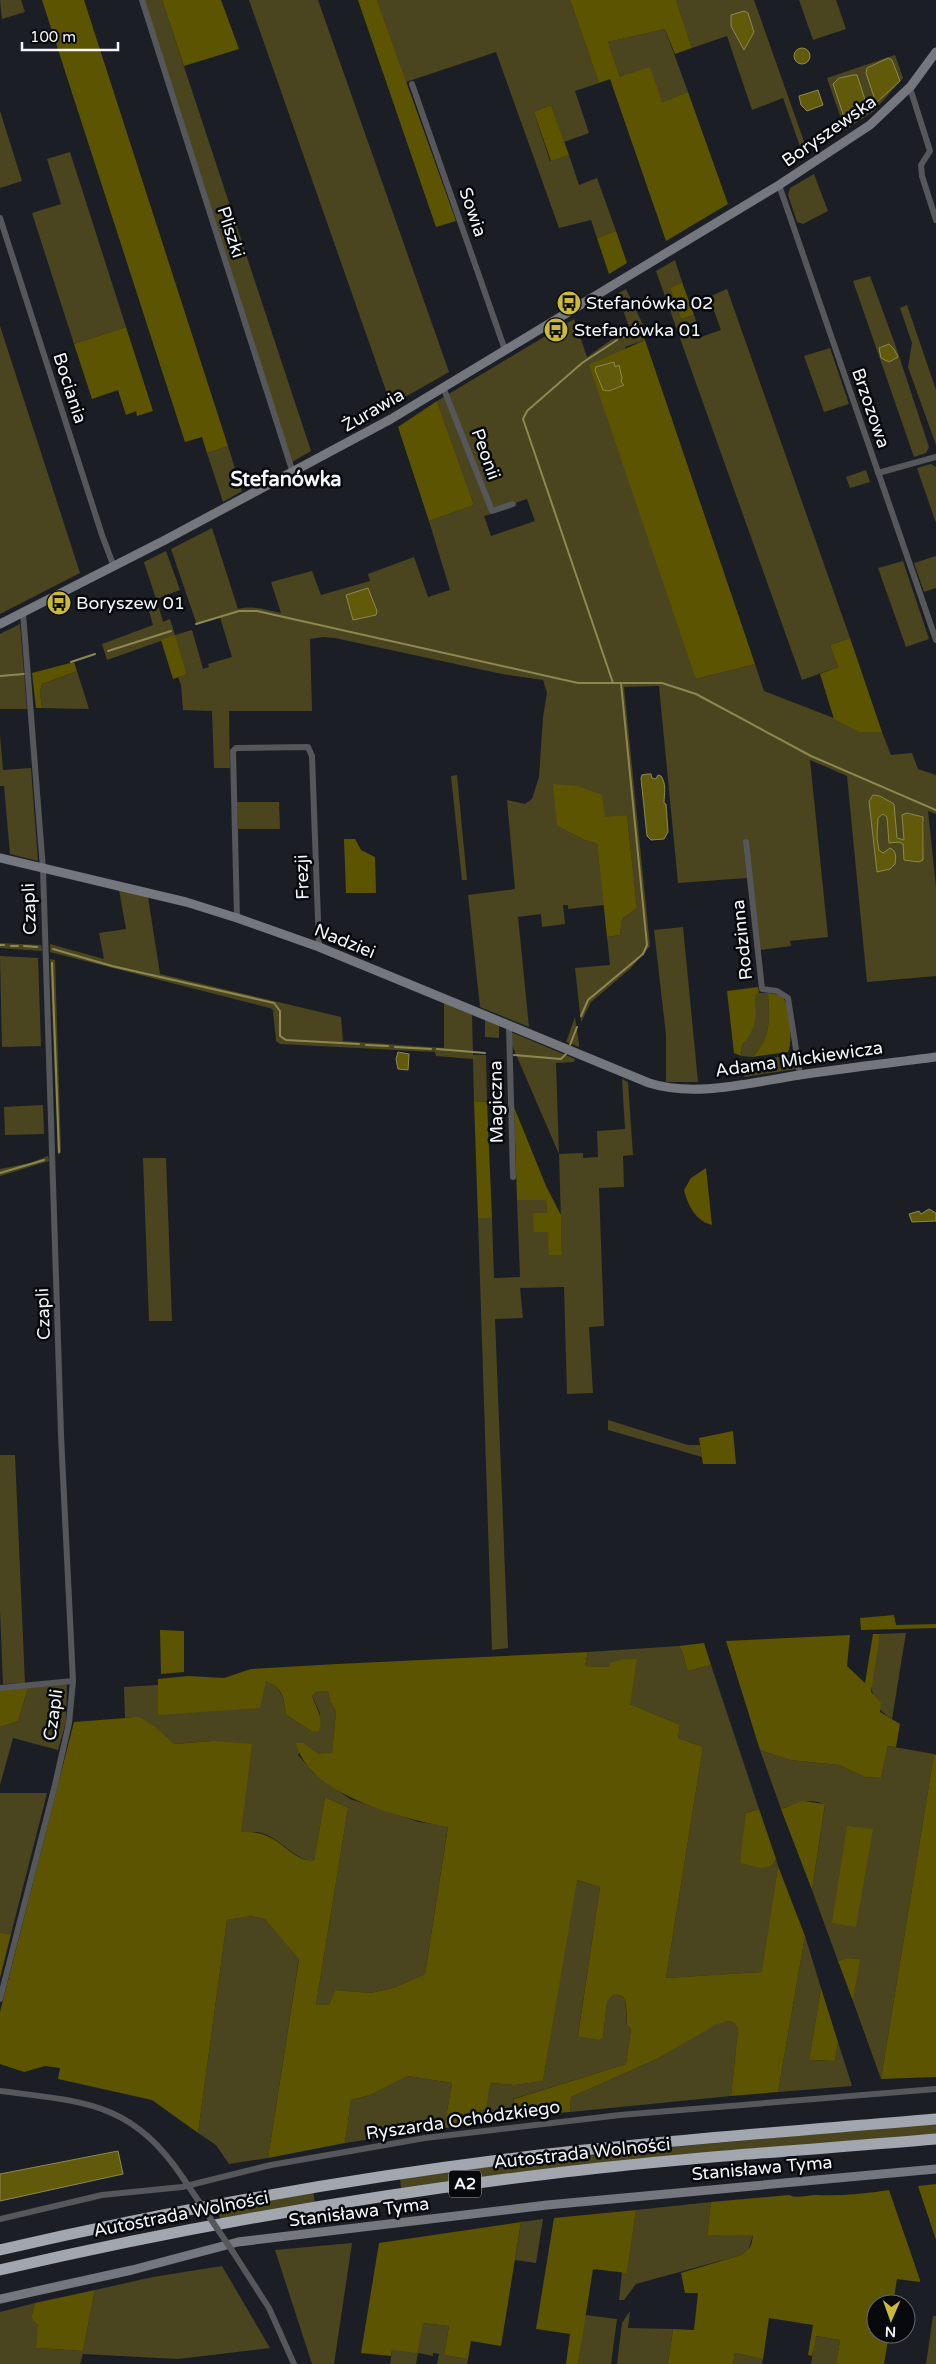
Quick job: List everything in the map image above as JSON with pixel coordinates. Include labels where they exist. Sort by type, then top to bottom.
[{"type":"highway","name":"Autostrada Wolności","points":[[0,2250],[71,2233],[260,2196],[452,2166],[644,2144],[936,2119]]},
{"type":"highway","name":"Autostrada Wolności","points":[[0,2270],[253,2217],[454,2186],[646,2163],[936,2139]]},
{"type":"street","name":"Pliszki","points":[[142,0],[293,473]]},
{"type":"street","name":"Boryszewska","points":[[750,202],[851,140],[882,115],[910,88],[936,52]]},
{"type":"street","name":"Sowia","points":[[412,84],[506,350]]},
{"type":"street","points":[[910,88],[930,150],[922,165],[922,176],[936,220]]},
{"type":"street","name":"Brzozowa","points":[[779,185],[936,640]]},
{"type":"street","name":"Żurawia","points":[[0,624],[23,616],[293,473],[444,388],[750,202]]},
{"type":"street","name":"Bociania","points":[[0,218],[114,567]]},
{"type":"street","name":"Peonii","points":[[444,388],[492,511],[513,504]]},
{"type":"street","points":[[878,473],[936,457]]},
{"type":"street","name":"Czapli","points":[[0,1999],[55,1785],[69,1723],[73,1681],[61,1425],[43,868],[23,616]]},
{"type":"street","name":"Frezji","points":[[237,918],[234,749],[308,747],[312,756],[320,947]]},
{"type":"street","name":"Rodzinna","points":[[746,842],[762,989],[777,991],[788,998],[800,1075]]},
{"type":"street","name":"Nadziei","points":[[0,858],[186,902],[237,918],[320,947],[509,1026],[666,1088]]},
{"type":"street","name":"Magiczna","points":[[509,1026],[513,1177]]},
{"type":"street","name":"Adama Mickiewicza","points":[[666,1088],[686,1090],[717,1087],[936,1057]]},
{"type":"street","points":[[0,1688],[73,1681]]},
{"type":"street","name":"Ryszarda Ochódzkiego","points":[[0,2219],[102,2195],[182,2187],[271,2165],[458,2134],[620,2115],[936,2089]]},
{"type":"street","points":[[0,2091],[79,2101],[116,2114],[148,2136],[162,2150],[183,2178],[269,2308],[294,2364]]},
{"type":"street","name":"Stanisława Tyma","points":[[0,2299],[142,2268],[238,2242],[547,2205],[936,2170]]},
{"type":"shaded area","points":[[0,0],[21,0],[25,12],[2,19]]},
{"type":"shaded area","points":[[42,0],[84,0],[228,446],[207,453],[202,437],[185,442]]},
{"type":"shaded area","points":[[144,0],[162,0],[311,451],[292,462]]},
{"type":"shaded area","points":[[162,0],[221,0],[239,49],[184,66]]},
{"type":"shaded area","points":[[249,0],[318,0],[449,372],[391,405]]},
{"type":"shaded area","points":[[358,0],[377,0],[456,221],[436,227]]},
{"type":"shaded area","points":[[377,0],[570,0],[599,83],[575,91],[589,133],[564,142],[551,105],[534,112],[550,161],[569,155],[579,185],[597,178],[616,231],[597,238],[591,220],[559,228],[496,52],[406,82]]},
{"type":"shaded area","points":[[570,0],[676,0],[692,48],[675,54],[665,29],[608,42],[620,77],[650,67],[662,102],[688,92],[728,204],[666,241],[610,79],[599,83]]},
{"type":"shaded area","points":[[676,0],[754,0],[807,150],[803,155],[783,98],[752,110],[727,36],[692,48]]},
{"type":"shaded area","points":[[799,0],[836,0],[846,29],[813,40]]},
{"type":"shaded area","points":[[744,11],[748,13],[754,32],[744,50],[731,26],[731,15]]},
{"type":"shaded area","points":[[665,29],[688,92],[662,102],[620,77],[608,42]]},
{"type":"shaded area","points":[[802,48],[810,56],[802,64],[794,56]]},
{"type":"shaded area","points":[[895,55],[903,78],[874,111],[845,130],[827,78]]},
{"type":"shaded area","points":[[888,58],[892,60],[900,81],[876,103],[866,73],[867,68]]},
{"type":"shaded area","points":[[857,75],[868,109],[866,113],[848,119],[844,117],[833,84],[839,78]]},
{"type":"shaded area","points":[[818,90],[823,105],[807,111],[801,105],[799,96]]},
{"type":"shaded area","points":[[551,105],[569,155],[551,161],[534,112]]},
{"type":"shaded area","points":[[0,111],[22,181],[0,188]]},
{"type":"shaded area","points":[[70,152],[126,327],[74,344],[32,213],[61,204],[47,159]]},
{"type":"shaded area","points":[[814,174],[828,211],[803,224],[797,222],[788,195],[790,188]]},
{"type":"shaded area","points":[[616,231],[627,263],[609,274],[597,238]]},
{"type":"shaded area","points":[[675,260],[682,282],[670,288],[681,319],[694,315],[701,337],[721,330],[709,297],[727,289],[850,638],[830,645],[838,667],[802,680],[656,271]]},
{"type":"shaded area","points":[[870,276],[929,447],[926,453],[914,457],[853,281]]},
{"type":"shaded area","points":[[682,282],[694,315],[681,319],[670,288]]},
{"type":"shaded area","points":[[626,289],[644,327],[641,328],[645,340],[625,347],[696,679],[755,664],[764,691],[849,724],[859,732],[882,732],[891,755],[912,753],[918,769],[936,775],[936,814],[928,811],[936,887],[936,976],[867,982],[847,776],[810,760],[828,937],[790,941],[791,946],[760,950],[748,840],[743,841],[747,878],[678,883],[659,686],[624,687],[650,946],[631,968],[591,1002],[581,1022],[575,968],[610,965],[607,937],[620,935],[622,919],[637,908],[627,815],[557,826],[585,840],[597,842],[604,905],[568,909],[568,905],[563,905],[565,924],[542,927],[541,914],[518,917],[529,1027],[480,1007],[468,895],[515,889],[507,800],[525,804],[532,799],[539,777],[543,717],[547,693],[543,680],[502,674],[335,638],[310,639],[312,711],[229,711],[230,768],[214,768],[212,711],[183,710],[181,685],[178,677],[187,674],[175,636],[107,660],[102,644],[153,625],[149,611],[159,608],[163,622],[170,619],[175,635],[192,630],[203,669],[209,667],[208,664],[232,657],[220,617],[197,625],[171,549],[212,528],[238,609],[255,608],[281,613],[271,582],[312,571],[321,595],[370,581],[368,574],[414,557],[428,597],[450,590],[429,521],[474,505],[437,401],[574,319],[587,357],[611,340],[631,332],[617,294]],"holes":[[[527,499],[535,521],[491,536],[484,516],[491,514],[489,509]],[[873,795],[880,796],[897,838],[904,840],[902,815],[924,821],[923,860],[901,842],[889,842],[887,817],[883,814],[878,818],[877,838],[880,853],[885,853],[887,850],[877,872],[869,801]]]},
{"type":"shaded area","points":[[907,305],[936,390],[936,445],[908,367],[912,343],[900,308]]},
{"type":"shaded area","points":[[0,326],[80,573],[0,614]]},
{"type":"shaded area","points":[[126,327],[153,411],[137,416],[136,411],[126,415],[118,390],[92,399],[74,344]]},
{"type":"shaded area","points":[[645,340],[755,664],[696,679],[589,365]]},
{"type":"shaded area","points":[[889,344],[898,357],[889,362],[881,358],[879,348]]},
{"type":"shaded area","points":[[830,348],[849,404],[824,412],[804,356]]},
{"type":"shaded area","points":[[614,362],[615,367],[619,365],[621,382],[624,385],[609,391],[603,390],[595,370],[596,367]]},
{"type":"shaded area","points":[[437,401],[474,505],[429,521],[398,427]]},
{"type":"shaded area","points":[[228,446],[242,491],[223,502],[207,453]]},
{"type":"shaded area","points":[[931,464],[936,467],[936,523],[917,468]]},
{"type":"shaded area","points":[[866,470],[870,482],[850,488],[846,477]]},
{"type":"shaded area","points":[[166,551],[180,590],[156,599],[144,562]]},
{"type":"shaded area","points":[[936,556],[936,588],[924,592],[914,563]]},
{"type":"shaded area","points":[[903,561],[929,639],[906,647],[878,568]]},
{"type":"shaded area","points":[[368,588],[377,611],[376,615],[353,620],[346,595]]},
{"type":"shaded area","points":[[20,624],[27,709],[0,709],[0,634]]},
{"type":"shaded area","points":[[175,635],[187,674],[173,679],[161,640]]},
{"type":"shaded area","points":[[850,638],[882,732],[859,732],[834,719],[820,674],[838,667],[830,645]]},
{"type":"shaded area","points":[[74,662],[77,671],[42,684],[40,692],[42,708],[36,708],[32,673]]},
{"type":"shaded area","points":[[77,671],[89,709],[42,708],[40,692],[42,684]]},
{"type":"shaded area","points":[[0,735],[3,770],[31,768],[38,861],[10,854],[4,786],[0,786]]},
{"type":"shaded area","points":[[651,774],[652,778],[656,779],[658,775],[661,776],[664,783],[664,803],[666,804],[668,832],[664,839],[651,840],[647,836],[641,778],[642,775]]},
{"type":"shaded area","points":[[457,775],[467,880],[462,880],[451,776]]},
{"type":"shaded area","points":[[553,784],[577,786],[602,795],[605,817],[627,815],[637,908],[622,919],[620,935],[607,937],[597,843],[585,840],[557,826]]},
{"type":"shaded area","points":[[873,795],[880,796],[894,804],[897,838],[904,840],[902,815],[907,813],[923,817],[923,860],[919,862],[904,860],[903,844],[899,842],[889,843],[887,817],[883,814],[878,818],[877,838],[879,850],[883,853],[890,848],[892,849],[896,859],[895,864],[890,869],[877,872],[869,801]]},
{"type":"shaded area","points":[[237,802],[279,802],[280,829],[238,829]]},
{"type":"shaded area","points":[[344,839],[355,839],[361,850],[375,857],[376,893],[346,893]]},
{"type":"shaded area","points":[[119,890],[148,897],[160,974],[341,1017],[343,1041],[444,1048],[444,1003],[472,1015],[473,1055],[486,1055],[487,1102],[474,1101],[473,1059],[436,1056],[435,1052],[280,1044],[276,1041],[273,1010],[270,1008],[50,952],[50,944],[104,959],[99,933],[126,929]]},
{"type":"shaded area","points":[[683,927],[698,1082],[666,1082],[666,1035],[654,930]]},
{"type":"shaded area","points":[[0,943],[41,945],[42,951],[0,948]]},
{"type":"shaded area","points":[[0,956],[38,958],[41,1046],[2,1047]]},
{"type":"shaded area","points":[[50,959],[55,960],[61,1152],[58,1155]]},
{"type":"shaded area","points":[[758,987],[759,993],[755,996],[756,1010],[753,1028],[742,1045],[741,1056],[734,1053],[727,991]]},
{"type":"shaded area","points":[[759,993],[768,993],[769,1020],[766,1035],[752,1057],[741,1056],[742,1045],[750,1034],[755,1016],[755,996]]},
{"type":"shaded area","points":[[768,993],[776,994],[783,998],[785,1002],[790,1024],[790,1047],[788,1052],[752,1057],[763,1042],[768,1028]]},
{"type":"shaded area","points":[[575,1017],[579,1044],[579,1047],[566,1042]]},
{"type":"shaded area","points":[[485,1020],[499,1026],[499,1038],[485,1037]]},
{"type":"shaded area","points":[[511,1032],[575,1059],[574,1062],[556,1063],[559,1154],[511,1043]]},
{"type":"shaded area","points":[[398,1052],[409,1054],[408,1070],[398,1069],[396,1059]]},
{"type":"shaded area","points":[[790,1055],[795,1060],[797,1069],[744,1077],[744,1068],[747,1062]]},
{"type":"shaded area","points":[[622,1079],[628,1082],[633,1155],[623,1156],[624,1187],[599,1188],[604,1326],[589,1327],[593,1393],[567,1394],[564,1287],[520,1288],[523,1318],[495,1319],[508,1648],[492,1650],[478,1218],[492,1218],[494,1278],[520,1277],[517,1200],[546,1200],[547,1213],[534,1232],[549,1232],[562,1254],[559,1154],[583,1153],[583,1158],[598,1157],[597,1131],[625,1129]]},
{"type":"shaded area","points":[[474,1101],[487,1102],[492,1218],[478,1218]]},
{"type":"shaded area","points":[[43,1105],[44,1134],[5,1135],[4,1107]]},
{"type":"shaded area","points":[[514,1107],[546,1186],[561,1215],[562,1255],[549,1255],[548,1232],[534,1232],[533,1213],[547,1213],[546,1200],[517,1200]]},
{"type":"shaded area","points":[[48,1156],[49,1161],[0,1176],[0,1169],[30,1163]]},
{"type":"shaded area","points":[[143,1158],[166,1158],[172,1321],[149,1321]]},
{"type":"shaded area","points":[[706,1168],[712,1225],[697,1216],[688,1202],[684,1190],[691,1178]]},
{"type":"shaded area","points":[[929,1209],[936,1213],[936,1221],[912,1222],[909,1214],[919,1211],[921,1214]]},
{"type":"shaded area","points":[[608,1420],[688,1445],[700,1445],[702,1457],[608,1430]]},
{"type":"shaded area","points":[[733,1431],[736,1464],[703,1464],[699,1438]]},
{"type":"shaded area","points":[[0,1455],[15,1455],[25,1683],[3,1684],[0,1610]]},
{"type":"shaded area","points":[[894,1615],[896,1625],[936,1624],[936,1628],[861,1630],[860,1618]]},
{"type":"shaded area","points":[[160,1630],[184,1631],[184,1672],[161,1674]]},
{"type":"shaded area","points":[[906,1633],[892,1719],[882,1711],[872,1692],[873,1670],[880,1634]]},
{"type":"shaded area","points":[[873,1634],[880,1634],[871,1692],[881,1703],[880,1712],[900,1724],[896,1747],[888,1746],[881,1778],[865,1777],[839,1765],[790,1760],[760,1750],[726,1641],[850,1635],[847,1666],[865,1683]]},
{"type":"shaded area","points":[[704,1643],[711,1665],[688,1671],[679,1646]]},
{"type":"shaded area","points":[[679,1646],[688,1671],[711,1665],[759,1809],[746,1813],[771,1866],[776,1859],[778,1866],[763,1972],[666,1978],[703,1747],[678,1738],[680,1725],[630,1704],[610,1667],[585,1666],[588,1652]]},
{"type":"shaded area","points":[[588,1652],[585,1666],[610,1667],[610,1663],[624,1659],[637,1659],[630,1704],[680,1725],[678,1738],[703,1747],[666,1978],[762,1972],[778,1866],[805,1936],[778,2092],[731,2096],[738,2029],[735,2023],[729,2021],[717,2024],[657,2059],[571,2097],[570,2112],[557,2113],[557,2102],[522,2111],[514,2109],[514,2099],[626,2064],[631,2029],[627,2025],[625,2000],[619,1995],[613,1995],[607,2002],[603,2038],[599,2040],[578,2036],[600,1887],[577,1880],[543,2081],[515,2085],[490,2083],[486,2109],[457,2115],[456,2127],[444,2128],[452,2083],[408,2076],[370,2095],[351,2100],[345,2143],[268,2158],[299,1959],[265,1919],[251,1916],[227,1920],[198,2133],[152,2100],[58,2079],[60,2068],[45,2066],[24,2072],[0,2064],[0,2012],[74,1722],[139,1717],[154,1726],[174,1744],[212,1741],[252,1744],[241,1832],[266,1835],[307,1860],[314,1861],[325,1797],[348,1808],[316,2005],[329,2005],[335,1990],[370,1993],[393,1988],[425,1974],[448,1827],[383,1811],[360,1802],[318,1777],[304,1761],[296,1743],[304,1743],[319,1754],[332,1753],[336,1712],[330,1701],[328,1691],[317,1691],[312,1696],[321,1721],[319,1731],[311,1731],[286,1715],[282,1694],[276,1687],[266,1681],[260,1708],[158,1715],[158,1679],[188,1676],[224,1678],[251,1669]]},
{"type":"shaded area","points":[[266,1680],[279,1690],[286,1715],[311,1731],[319,1731],[320,1713],[312,1696],[317,1691],[328,1690],[330,1701],[336,1712],[332,1754],[319,1754],[304,1743],[298,1755],[313,1772],[350,1799],[419,1822],[448,1826],[425,1974],[393,1988],[370,1993],[335,1990],[329,2005],[316,2005],[348,1808],[325,1797],[314,1862],[306,1860],[265,1834],[257,1832],[241,1833],[212,1741],[174,1744],[147,1722],[141,1719],[125,1718],[124,1687],[158,1685],[158,1715]]},
{"type":"shaded area","points":[[67,1684],[66,1722],[58,1750],[13,1738],[0,1785],[0,1727],[18,1721],[28,1688]]},
{"type":"shaded area","points":[[28,1688],[18,1721],[0,1727],[0,1690]]},
{"type":"shaded area","points":[[888,1746],[934,1754],[881,2079],[853,2001],[859,1959],[848,1958],[838,1961],[812,1890],[825,1805],[809,1801],[781,1809],[760,1750],[790,1760],[839,1765],[865,1777],[881,1778]]},
{"type":"shaded area","points":[[934,1754],[936,1755],[936,2077],[881,2079]]},
{"type":"shaded area","points":[[0,1793],[47,1793],[11,1934],[0,1933]]},
{"type":"shaded area","points":[[802,1801],[825,1804],[812,1890],[781,1809]]},
{"type":"shaded area","points":[[759,1809],[776,1859],[771,1866],[762,1868],[740,1863],[746,1813]]},
{"type":"shaded area","points":[[847,1826],[873,1829],[856,1927],[832,1923]]},
{"type":"shaded area","points":[[576,1880],[600,1887],[578,2035],[599,2040],[603,2038],[607,2002],[613,1995],[619,1995],[625,2000],[627,2025],[631,2029],[626,2064],[513,2099],[518,2111],[558,2101],[557,2113],[456,2127],[457,2115],[490,2083],[515,2085],[543,2081]]},
{"type":"shaded area","points":[[251,1916],[265,1919],[299,1958],[268,2158],[229,2164],[216,2145],[198,2133],[227,1920]]},
{"type":"shaded area","points":[[0,1933],[11,1934],[0,1978]]},
{"type":"shaded area","points":[[805,1936],[821,1988],[809,2060],[835,2061],[838,2042],[852,2086],[778,2092]]},
{"type":"shaded area","points":[[848,1958],[860,1959],[853,2001],[838,1961]]},
{"type":"shaded area","points":[[821,1988],[838,2042],[835,2061],[809,2060]]},
{"type":"shaded area","points":[[729,2021],[736,2023],[738,2029],[731,2096],[570,2112],[571,2097],[657,2059],[717,2023]]},
{"type":"shaded area","points":[[408,2076],[452,2083],[444,2128],[345,2143],[351,2100],[370,2095]]},
{"type":"shaded area","points":[[936,2124],[936,2135],[401,2189],[400,2178],[467,2169],[802,2135]]},
{"type":"shaded area","points":[[118,2151],[123,2174],[0,2201],[0,2174]]},
{"type":"shaded area","points":[[936,2184],[936,2240],[918,2186]]},
{"type":"shaded area","points":[[889,2190],[920,2280],[920,2282],[897,2279],[895,2294],[866,2294],[866,2344],[887,2344],[884,2364],[836,2364],[840,2340],[816,2336],[812,2356],[808,2355],[813,2325],[769,2318],[763,2359],[735,2353],[733,2364],[668,2364],[673,2329],[694,2330],[698,2293],[685,2293],[681,2273],[741,2255],[747,2251],[752,2242],[753,2235],[707,2235],[711,2202],[789,2195],[799,2197],[871,2193]]},
{"type":"shaded area","points":[[313,2191],[315,2203],[221,2219],[214,2209]]},
{"type":"shaded area","points":[[711,2202],[707,2235],[753,2235],[748,2251],[741,2255],[636,2284],[624,2300],[619,2300],[622,2272],[627,2272],[636,2210]]},
{"type":"shaded area","points":[[636,2210],[627,2273],[593,2269],[578,2364],[566,2364],[570,2334],[536,2329],[554,2218]]},
{"type":"shaded area","points":[[543,2219],[536,2263],[515,2260],[521,2222]]},
{"type":"shaded area","points":[[521,2222],[501,2346],[471,2341],[468,2359],[444,2355],[449,2326],[423,2323],[417,2353],[392,2350],[391,2356],[361,2353],[379,2243]]},
{"type":"shaded area","points":[[352,2243],[334,2364],[312,2364],[275,2250]]},
{"type":"shaded area","points":[[222,2266],[270,2348],[178,2359],[83,2354],[80,2364],[0,2364],[0,2312],[35,2303],[31,2318],[39,2325],[36,2348],[83,2351],[95,2290],[153,2277]]},
{"type":"shaded area","points":[[95,2290],[83,2351],[36,2348],[38,2325],[31,2318],[35,2303]]},
{"type":"shaded area","points":[[630,2311],[628,2328],[673,2329],[668,2364],[617,2364],[622,2323]]},
{"type":"shaded area","points":[[585,2315],[617,2319],[611,2364],[578,2364]]},
{"type":"shaded area","points":[[933,2316],[936,2316],[936,2364],[926,2364]]},
{"type":"shaded area","points":[[423,2323],[449,2326],[444,2355],[468,2359],[467,2364],[437,2364],[439,2354],[433,2353],[433,2356],[418,2353],[416,2364],[390,2364],[392,2350]]},
{"type":"shaded area","points":[[815,2336],[840,2340],[836,2364],[811,2364]]},
{"type":"shaded area","points":[[735,2353],[763,2359],[762,2364],[733,2364]]},
{"type":"waterway","points":[[624,337],[639,330]]},
{"type":"waterway","points":[[613,683],[523,419],[527,411],[582,363],[617,340]]},
{"type":"waterway","points":[[196,624],[239,611],[257,611],[578,683],[662,683],[696,694],[811,756],[936,810]]},
{"type":"waterway","points":[[108,651],[171,631]]},
{"type":"waterway","points":[[71,662],[95,654]]},
{"type":"waterway","points":[[0,676],[24,674]]},
{"type":"waterway","points":[[581,1016],[588,1000],[643,954],[647,945],[621,683]]},
{"type":"waterway","points":[[11,946],[18,946]]},
{"type":"waterway","points":[[24,946],[37,947]]},
{"type":"waterway","points":[[53,949],[112,966],[274,1003],[280,1011],[280,1036],[286,1040],[359,1044]]},
{"type":"waterway","points":[[52,963],[59,1152]]},
{"type":"waterway","points":[[570,1045],[577,1027]]},
{"type":"waterway","points":[[366,1045],[388,1046]]},
{"type":"waterway","points":[[395,1047],[431,1049]]},
{"type":"waterway","points":[[437,1049],[485,1053]]},
{"type":"waterway","points":[[514,1055],[561,1059],[566,1054]]},
{"type":"waterway","points":[[0,1173],[44,1160]]},
{"type":"place","name":"Stefanówka 02","points":[[569,303]]},
{"type":"place","name":"Stefanówka 01","points":[[556,330]]},
{"type":"place","name":"Boryszew 01","points":[[59,603]]},
{"type":"district","name":"Stefanówka","points":[[286,480]]}]
